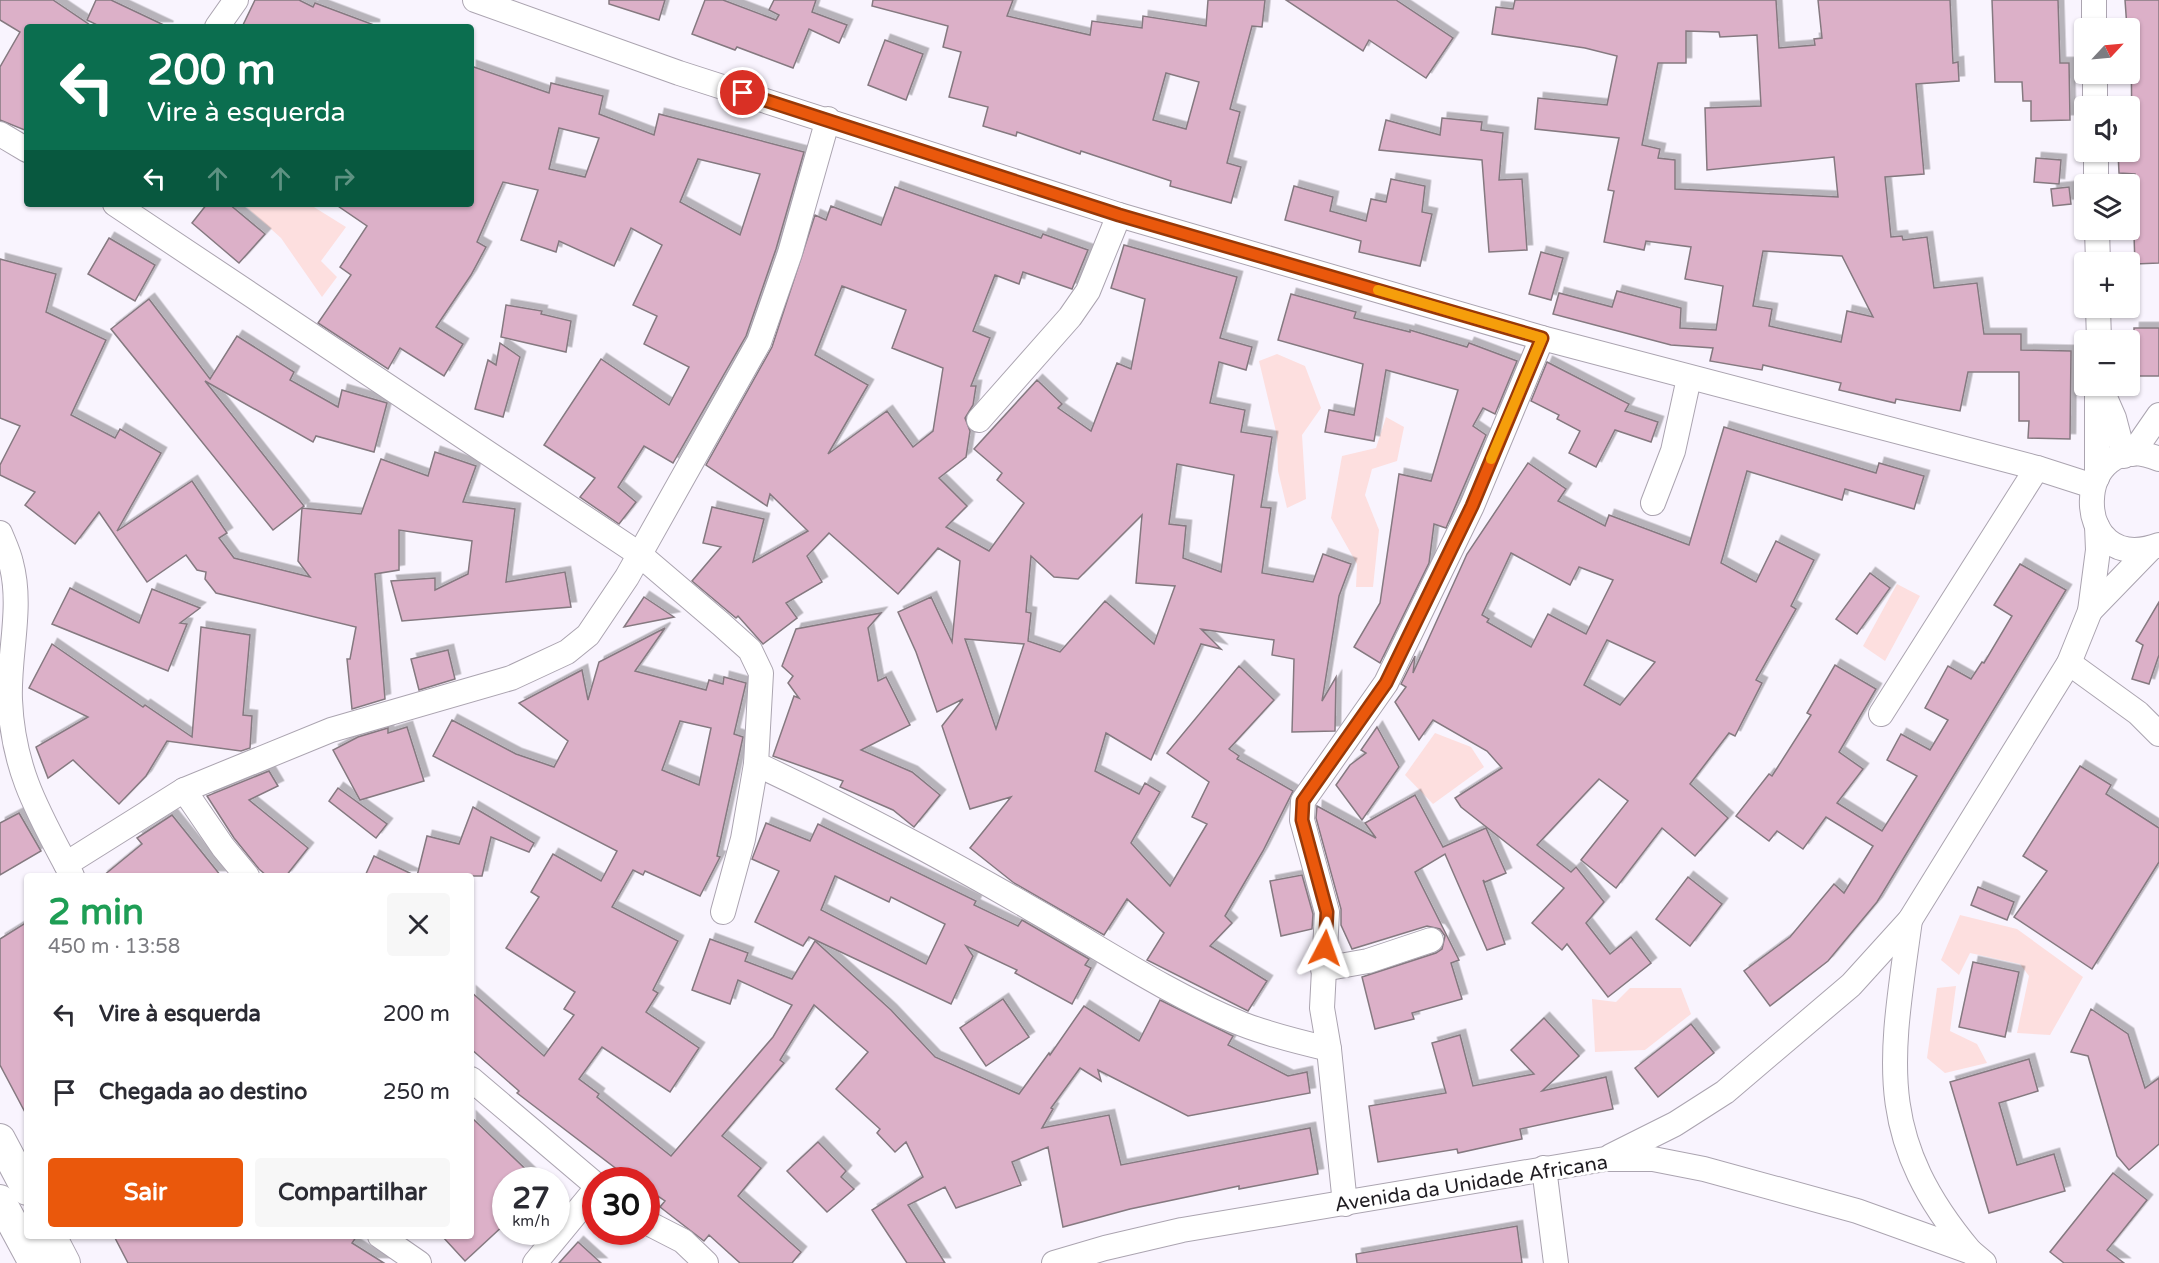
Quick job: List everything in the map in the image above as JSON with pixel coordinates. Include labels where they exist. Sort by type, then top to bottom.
[{"type":"main road","points":[[0,1139],[24,1184]]},
{"type":"main road","points":[[0,1200],[34,1263]]},
{"type":"main road","points":[[53,1239],[66,1263]]},
{"type":"street","points":[[219,24],[236,0]]},
{"type":"street","points":[[475,0],[680,73],[1119,215],[1542,338],[2095,482]]},
{"type":"street","points":[[2094,0],[2094,18]]},
{"type":"street","points":[[0,533],[12,564],[15,617],[9,667],[10,703],[19,762],[32,802],[69,870],[184,790],[332,730],[511,678],[567,652],[588,635],[602,617],[759,342],[790,253],[828,119]]},
{"type":"street","points":[[0,134],[24,148]]},
{"type":"street","points":[[119,207],[639,554],[750,650],[761,673],[756,764],[743,839],[723,912]]},
{"type":"street","points":[[979,420],[1070,317],[1088,291],[1119,215]]},
{"type":"street","points":[[1345,1204],[1329,1049],[1322,1008],[1327,912],[1302,820],[1303,801],[1386,683],[1472,506],[1542,338]]},
{"type":"street","points":[[1653,503],[1673,451],[1689,378]]},
{"type":"street","points":[[2099,396],[2095,482],[2090,506],[2097,526],[2104,536],[2126,549],[2155,547]]},
{"type":"street","points":[[2104,396],[2128,455]]},
{"type":"street","points":[[2095,482],[2104,468],[2128,455],[2159,415]]},
{"type":"street","points":[[2128,455],[2159,459]]},
{"type":"street","points":[[1881,714],[2037,468]]},
{"type":"street","points":[[1605,1159],[1675,1124],[1725,1092],[1851,985],[1910,920],[2069,663],[2090,611],[2098,550],[2097,526]]},
{"type":"street","points":[[2090,611],[2155,547]]},
{"type":"street","points":[[2069,663],[2138,713],[2159,734]]},
{"type":"street","points":[[756,764],[836,801],[956,865],[1184,996],[1241,1024],[1288,1040],[1329,1049]]},
{"type":"street","points":[[184,790],[223,847],[245,873]]},
{"type":"street","points":[[1910,920],[1895,1030],[1895,1093],[1905,1138],[1918,1173],[1943,1219],[1978,1258]]},
{"type":"street","points":[[1323,969],[1368,961],[1431,940]]},
{"type":"street","points":[[474,1082],[582,1175]]},
{"type":"street","name":"Avenida da Unidade Africana","points":[[1054,1263],[1182,1230],[1605,1159],[1653,1159],[1704,1169],[1857,1211],[1978,1258]]},
{"type":"street","points":[[1544,1168],[1556,1263]]},
{"type":"street","points":[[535,1263],[582,1204]]},
{"type":"street","points":[[660,1229],[683,1241],[706,1263]]},
{"type":"street","points":[[384,1239],[419,1263]]},
{"type":"shaded area","points":[[246,207],[314,207],[346,227],[321,261],[337,277],[322,297],[281,238]]},
{"type":"shaded area","points":[[1277,354],[1305,366],[1321,408],[1302,435],[1306,499],[1287,508],[1278,471],[1277,436],[1259,361]]},
{"type":"shaded area","points":[[1386,417],[1404,427],[1397,461],[1372,469],[1365,495],[1379,530],[1373,587],[1356,587],[1357,564],[1331,518],[1342,456],[1376,448]]},
{"type":"shaded area","points":[[1897,584],[1920,596],[1885,661],[1863,646]]},
{"type":"shaded area","points":[[1435,733],[1471,747],[1484,767],[1433,804],[1405,775]]},
{"type":"shaded area","points":[[1960,915],[2017,929],[2083,977],[2050,1035],[2017,1033],[2029,976],[2020,964],[1970,953],[1959,975],[1941,960]]},
{"type":"shaded area","points":[[1956,986],[1950,1031],[1977,1044],[1987,1063],[1945,1073],[1927,1058],[1937,988]]},
{"type":"shaded area","points":[[1630,988],[1681,988],[1691,1014],[1645,1050],[1595,1052],[1592,999],[1616,1002]]},
{"type":"building","points":[[0,0],[53,0],[89,24],[24,24],[24,130],[0,120],[0,67],[20,32],[0,20]]},
{"type":"building","points":[[96,0],[111,0],[162,24],[95,24],[87,20]]},
{"type":"building","points":[[255,0],[299,0],[313,7],[315,3],[371,24],[243,24]]},
{"type":"building","points":[[609,0],[665,0],[659,20],[609,4]]},
{"type":"building","points":[[705,0],[723,0],[776,20],[779,15],[769,10],[774,0],[816,0],[812,12],[847,25],[839,43],[809,29],[793,68],[737,47],[735,50],[692,34]]},
{"type":"building","points":[[873,0],[1013,0],[1007,16],[1090,35],[1092,21],[1142,28],[1143,16],[1206,26],[1208,0],[1265,0],[1262,27],[1252,26],[1230,109],[1240,112],[1227,163],[1241,167],[1231,203],[1170,186],[1171,181],[1081,151],[1080,154],[1017,132],[1016,136],[983,126],[988,107],[949,97],[961,52],[943,47],[948,26],[872,6]],"holes":[[[1166,73],[1199,82],[1186,129],[1153,120]]]},
{"type":"building","points":[[1286,0],[1396,0],[1453,38],[1426,78],[1369,40],[1363,51]]},
{"type":"building","points":[[1515,0],[1776,0],[1779,48],[1815,45],[1814,39],[1822,38],[1818,0],[1950,0],[1953,63],[1958,62],[1959,81],[1916,84],[1924,174],[1885,177],[1891,237],[1902,236],[1903,240],[1927,237],[1934,288],[1977,283],[1984,334],[2021,334],[2021,350],[2071,351],[2070,439],[2028,438],[2029,421],[2019,421],[2019,372],[1968,372],[1960,411],[1896,399],[1895,403],[1839,390],[1841,383],[1763,365],[1762,370],[1710,361],[1713,348],[1671,345],[1553,314],[1559,293],[1612,307],[1617,291],[1681,308],[1680,328],[1716,330],[1723,286],[1685,279],[1691,247],[1646,241],[1644,250],[1604,242],[1614,191],[1608,190],[1619,138],[1535,129],[1538,98],[1607,105],[1617,56],[1585,48],[1492,34],[1496,7],[1513,9]],"holes":[[[1686,31],[1719,32],[1720,37],[1757,35],[1761,106],[1705,108],[1707,170],[1834,157],[1838,197],[1675,189],[1675,160],[1658,158],[1660,149],[1642,145],[1658,63],[1686,63]],[[1763,251],[1842,256],[1873,317],[1847,311],[1841,342],[1769,326],[1772,309],[1753,306]]]},
{"type":"building","points":[[1992,0],[2058,0],[2060,63],[2069,63],[2070,120],[2031,121],[2031,101],[2023,101],[2022,82],[1995,82]]},
{"type":"building","points":[[2125,0],[2159,0],[2159,263],[2140,264],[2140,252],[2135,252],[2134,240],[2140,240],[2140,174],[2119,173],[2118,162],[2140,162],[2140,96],[2132,96],[2131,84],[2140,84],[2140,18],[2126,18]]},
{"type":"building","points":[[885,40],[923,54],[906,100],[868,85]]},
{"type":"building","points":[[474,67],[549,93],[551,83],[603,96],[599,114],[654,135],[659,114],[804,152],[776,249],[746,336],[673,463],[644,446],[618,487],[636,502],[619,524],[580,497],[595,478],[544,445],[601,359],[669,405],[689,367],[644,344],[657,316],[633,305],[662,245],[631,228],[614,266],[559,241],[556,252],[521,240],[538,190],[503,182],[477,242],[486,247],[471,275],[436,327],[463,344],[444,376],[400,348],[388,369],[318,323],[351,275],[340,267],[367,226],[339,207],[474,207]],"holes":[[[559,128],[599,138],[585,177],[549,169]],[[698,159],[760,174],[740,235],[680,202]]]},
{"type":"building","points":[[1442,118],[1482,122],[1481,130],[1503,133],[1499,180],[1522,179],[1527,250],[1489,252],[1482,160],[1379,150],[1386,120],[1440,135]]},
{"type":"building","points":[[2036,158],[2061,160],[2059,184],[2034,182]]},
{"type":"building","points":[[1391,179],[1425,186],[1422,212],[1432,214],[1420,266],[1359,252],[1361,241],[1285,220],[1294,186],[1333,197],[1330,211],[1366,221],[1371,199],[1386,202]]},
{"type":"building","points":[[895,187],[1041,238],[1043,234],[1088,250],[1072,289],[1023,272],[1019,284],[995,275],[973,331],[990,338],[971,386],[976,386],[973,405],[965,418],[970,431],[966,457],[939,478],[967,506],[946,527],[989,551],[1024,503],[997,480],[1002,473],[974,449],[1037,380],[1062,404],[1058,408],[1091,431],[1117,363],[1131,369],[1145,299],[1111,288],[1124,245],[1237,277],[1220,338],[1252,347],[1246,370],[1219,362],[1210,403],[1245,410],[1241,432],[1272,437],[1261,507],[1271,508],[1262,573],[1313,582],[1323,554],[1351,564],[1339,596],[1322,701],[1336,677],[1335,731],[1292,732],[1294,659],[1272,655],[1274,640],[1201,629],[1221,649],[1201,644],[1151,760],[1106,733],[1095,771],[1139,794],[1145,783],[1160,792],[1131,843],[1170,886],[1207,824],[1192,817],[1209,782],[1167,753],[1239,666],[1274,700],[1229,749],[1239,756],[1237,759],[1293,791],[1263,851],[1225,916],[1232,923],[1210,946],[1267,981],[1248,1011],[1147,960],[1164,933],[1127,899],[1104,935],[1014,883],[970,848],[1011,797],[970,809],[942,726],[963,699],[937,712],[916,652],[898,612],[931,597],[952,642],[960,561],[938,548],[898,594],[829,533],[807,556],[822,582],[786,603],[797,618],[763,644],[738,616],[736,618],[692,581],[721,547],[703,543],[712,507],[764,519],[753,562],[808,531],[770,494],[767,506],[706,465],[772,347],[815,215],[826,220],[831,206],[881,225]],"holes":[[[842,286],[906,310],[892,348],[943,368],[933,431],[913,447],[887,411],[828,454],[868,385],[815,355]],[[1177,464],[1234,475],[1221,572],[1183,558],[1186,526],[1169,524]],[[1142,515],[1136,583],[1175,586],[1154,644],[1105,601],[1060,652],[1028,641],[1031,613],[1026,612],[1031,556],[1054,577],[1078,579]],[[965,639],[1024,644],[996,729]]]},
{"type":"building","points":[[2069,187],[2071,204],[2053,206],[2051,189]]},
{"type":"building","points":[[205,207],[233,207],[265,234],[239,263],[192,223]]},
{"type":"building","points":[[109,238],[155,265],[135,301],[88,274]]},
{"type":"building","points":[[1541,252],[1563,258],[1551,300],[1529,294]]},
{"type":"building","points":[[0,259],[56,274],[46,312],[106,340],[71,415],[115,438],[120,429],[161,453],[117,531],[192,481],[227,533],[219,538],[234,558],[310,577],[298,561],[302,508],[361,514],[381,459],[428,476],[435,452],[476,466],[463,502],[515,509],[506,582],[565,572],[571,607],[402,621],[391,581],[435,578],[435,590],[468,574],[472,541],[399,530],[399,570],[375,574],[385,699],[352,709],[347,659],[350,659],[356,627],[216,593],[205,579],[206,572],[197,570],[186,555],[147,582],[99,512],[75,544],[25,505],[35,492],[0,475],[0,465],[20,426],[0,418]]},
{"type":"building","points":[[1291,294],[1356,312],[1354,318],[1410,332],[1410,330],[1467,347],[1469,343],[1517,361],[1495,414],[1483,408],[1473,426],[1486,435],[1446,528],[1434,524],[1429,563],[1380,663],[1354,647],[1380,603],[1399,474],[1431,481],[1458,390],[1386,370],[1374,441],[1325,432],[1329,410],[1354,415],[1363,364],[1278,340]]},
{"type":"building","points":[[149,299],[210,379],[237,336],[294,372],[290,380],[338,407],[342,390],[387,403],[374,452],[316,436],[313,442],[205,381],[304,506],[273,530],[111,329]]},
{"type":"building","points":[[506,305],[542,311],[541,314],[571,321],[566,352],[501,337]]},
{"type":"building","points":[[2134,328],[2159,328],[2159,376],[2140,376],[2140,330],[2134,330]]},
{"type":"building","points":[[500,343],[520,357],[503,417],[475,409],[488,360],[496,365]]},
{"type":"building","points":[[1547,362],[1629,404],[1625,411],[1658,422],[1651,442],[1615,430],[1596,467],[1569,453],[1580,431],[1557,419],[1559,415],[1531,401]]},
{"type":"building","points":[[1724,427],[1876,473],[1879,463],[1924,476],[1914,509],[1845,489],[1842,500],[1747,471],[1721,563],[1756,582],[1776,541],[1814,560],[1791,606],[1796,609],[1756,680],[1762,683],[1735,736],[1729,733],[1690,784],[1728,818],[1695,856],[1662,828],[1616,888],[1581,860],[1628,801],[1599,779],[1537,845],[1571,872],[1576,867],[1604,902],[1586,923],[1610,954],[1631,937],[1651,963],[1608,997],[1567,944],[1562,950],[1532,923],[1564,888],[1461,807],[1455,798],[1502,768],[1487,751],[1433,720],[1419,740],[1395,702],[1406,687],[1401,684],[1415,656],[1413,673],[1467,554],[1528,463],[1566,489],[1558,501],[1605,526],[1609,515],[1689,545]],"holes":[[[1511,553],[1570,585],[1579,567],[1613,580],[1586,634],[1548,614],[1531,647],[1487,622],[1489,619],[1482,615]],[[1607,640],[1655,662],[1620,705],[1584,685]]]},
{"type":"building","points":[[2020,564],[2066,590],[1877,902],[1828,961],[1770,1006],[1744,971],[1790,937],[1834,884],[1844,893],[1873,846],[1826,817],[1803,849],[1777,831],[1769,841],[1736,816],[1769,774],[1772,776],[1811,715],[1807,713],[1835,665],[1876,689],[1839,752],[1863,769],[1837,803],[1882,831],[1917,776],[1887,760],[1901,734],[1930,750],[1948,720],[1925,708],[1948,666],[1971,679],[1982,662],[1984,663],[2012,616],[1994,605]]},
{"type":"building","points":[[1870,573],[1890,588],[1857,634],[1836,619]]},
{"type":"building","points":[[70,588],[139,623],[152,589],[200,608],[180,623],[187,624],[168,671],[52,624]]},
{"type":"building","points":[[644,597],[674,617],[624,627]]},
{"type":"building","points":[[2159,602],[2159,655],[2149,684],[2132,679],[2143,645],[2136,641]]},
{"type":"building","points":[[881,613],[868,628],[878,681],[886,677],[910,725],[861,750],[912,772],[940,795],[914,827],[893,810],[840,787],[843,781],[773,756],[794,696],[799,698],[788,683],[793,676],[782,666],[796,629]]},
{"type":"building","points":[[201,627],[250,635],[243,715],[252,716],[250,748],[241,751],[167,741],[146,776],[119,804],[73,760],[48,778],[36,747],[88,717],[29,688],[52,644],[143,707],[145,705],[192,737]]},
{"type":"building","points":[[665,628],[635,671],[706,690],[709,680],[723,684],[724,677],[746,683],[734,734],[743,737],[717,856],[720,857],[700,896],[645,871],[643,875],[633,870],[612,907],[678,941],[653,990],[658,993],[646,1012],[699,1048],[670,1092],[602,1047],[579,1079],[599,1094],[597,1097],[671,1156],[773,1037],[792,1005],[738,980],[730,1004],[692,990],[710,939],[748,953],[745,961],[792,979],[815,941],[891,1010],[935,1057],[1019,1094],[1084,1006],[1139,1041],[1160,1000],[1233,1036],[1228,1045],[1288,1076],[1307,1072],[1310,1093],[1188,1116],[1098,1070],[1101,1081],[1080,1068],[1051,1108],[1053,1109],[1042,1128],[1109,1115],[1121,1165],[1310,1128],[1318,1174],[1239,1189],[1239,1186],[1130,1209],[1063,1227],[1048,1147],[1012,1162],[1021,1185],[956,1208],[945,1187],[908,1205],[945,1263],[907,1263],[872,1210],[923,1177],[906,1142],[895,1152],[877,1133],[880,1129],[836,1089],[868,1052],[814,1005],[780,1060],[784,1063],[722,1136],[761,1168],[738,1196],[801,1252],[792,1263],[740,1263],[709,1235],[704,1241],[660,1207],[665,1201],[660,1198],[660,1167],[614,1167],[517,1093],[519,1091],[474,1052],[474,995],[544,1056],[574,1015],[564,1009],[575,992],[506,948],[539,897],[531,892],[553,854],[601,881],[617,851],[433,756],[452,720],[516,754],[554,767],[568,741],[519,703],[582,670],[588,700],[599,662]],"holes":[[[680,721],[711,728],[699,785],[662,770]]]},
{"type":"building","points":[[448,650],[455,679],[419,690],[411,659]]},
{"type":"building","points":[[407,727],[424,781],[360,800],[333,750],[358,737],[388,728],[388,733]]},
{"type":"building","points":[[1377,727],[1399,767],[1362,820],[1336,785],[1350,765],[1366,753],[1361,750]]},
{"type":"building","points":[[2080,766],[2111,785],[2106,794],[2159,828],[2159,862],[2092,969],[2014,917],[2047,871],[2023,856]]},
{"type":"building","points":[[269,771],[278,786],[249,800],[308,848],[288,873],[264,873],[234,838],[207,796]]},
{"type":"building","points":[[338,788],[387,824],[376,838],[329,801]]},
{"type":"building","points":[[1415,795],[1443,847],[1486,828],[1506,873],[1485,882],[1483,880],[1505,944],[1487,950],[1445,854],[1415,872],[1459,960],[1451,963],[1462,999],[1412,1013],[1414,1019],[1375,1029],[1362,977],[1436,953],[1442,949],[1445,936],[1440,929],[1427,926],[1352,949],[1341,925],[1341,909],[1316,818],[1317,806],[1376,838],[1365,823]]},
{"type":"building","points":[[473,807],[534,843],[529,852],[491,837],[482,876],[474,876],[474,873],[418,873],[427,836],[459,844]]},
{"type":"building","points":[[19,813],[41,851],[0,875],[0,823]]},
{"type":"building","points":[[172,815],[219,873],[107,873],[142,844],[137,838]]},
{"type":"building","points":[[766,823],[810,841],[818,824],[976,901],[974,905],[1018,926],[1022,920],[1089,959],[1085,965],[1091,968],[1072,1004],[1015,973],[1017,970],[966,946],[973,956],[951,1004],[809,937],[803,946],[755,922],[779,871],[752,859]],"holes":[[[835,876],[889,902],[891,897],[945,924],[926,964],[821,910]]]},
{"type":"building","points":[[374,856],[410,873],[366,873]]},
{"type":"building","points":[[1302,875],[1313,914],[1312,929],[1281,936],[1270,881]]},
{"type":"building","points":[[1688,877],[1722,904],[1690,946],[1656,919]]},
{"type":"building","points":[[1978,887],[2014,902],[2007,920],[1971,905]]},
{"type":"building","points":[[24,924],[24,1110],[0,1065],[0,939]]},
{"type":"building","points":[[1973,962],[2019,972],[2005,1037],[1959,1027]]},
{"type":"building","points":[[1003,999],[1029,1037],[986,1066],[960,1028]]},
{"type":"building","points":[[2091,1009],[2128,1034],[2145,1088],[2159,1078],[2159,1144],[2129,1170],[2117,1156],[2088,1056],[2071,1052]]},
{"type":"building","points":[[1544,1018],[1579,1056],[1542,1091],[1606,1077],[1613,1109],[1520,1129],[1522,1139],[1458,1153],[1457,1149],[1378,1162],[1369,1106],[1446,1093],[1432,1043],[1460,1035],[1473,1086],[1534,1074],[1511,1050]]},
{"type":"building","points":[[1691,1024],[1714,1053],[1658,1097],[1635,1068]]},
{"type":"building","points":[[2029,1059],[2038,1091],[1999,1103],[2017,1165],[2054,1154],[2065,1191],[1989,1213],[1950,1082]]},
{"type":"building","points":[[474,1120],[523,1167],[492,1167],[492,1236],[465,1261],[445,1239],[474,1239]]},
{"type":"building","points":[[818,1142],[846,1171],[841,1177],[854,1189],[827,1212],[787,1171]]},
{"type":"building","points":[[2113,1173],[2147,1200],[2107,1250],[2124,1263],[2064,1263],[2050,1252]]},
{"type":"building","points":[[1517,1226],[1522,1263],[1357,1263],[1356,1254]]},
{"type":"building","points":[[116,1239],[355,1239],[352,1243],[384,1263],[128,1263]]},
{"type":"building","points":[[578,1242],[601,1263],[559,1263]]},
{"type":"slow traffic","points":[[1378,290],[1542,338],[1491,459]]},
{"type":"route","points":[[743,93],[1119,215],[1542,338],[1472,506],[1386,683],[1303,801],[1302,820],[1327,912],[1325,948]]}]
